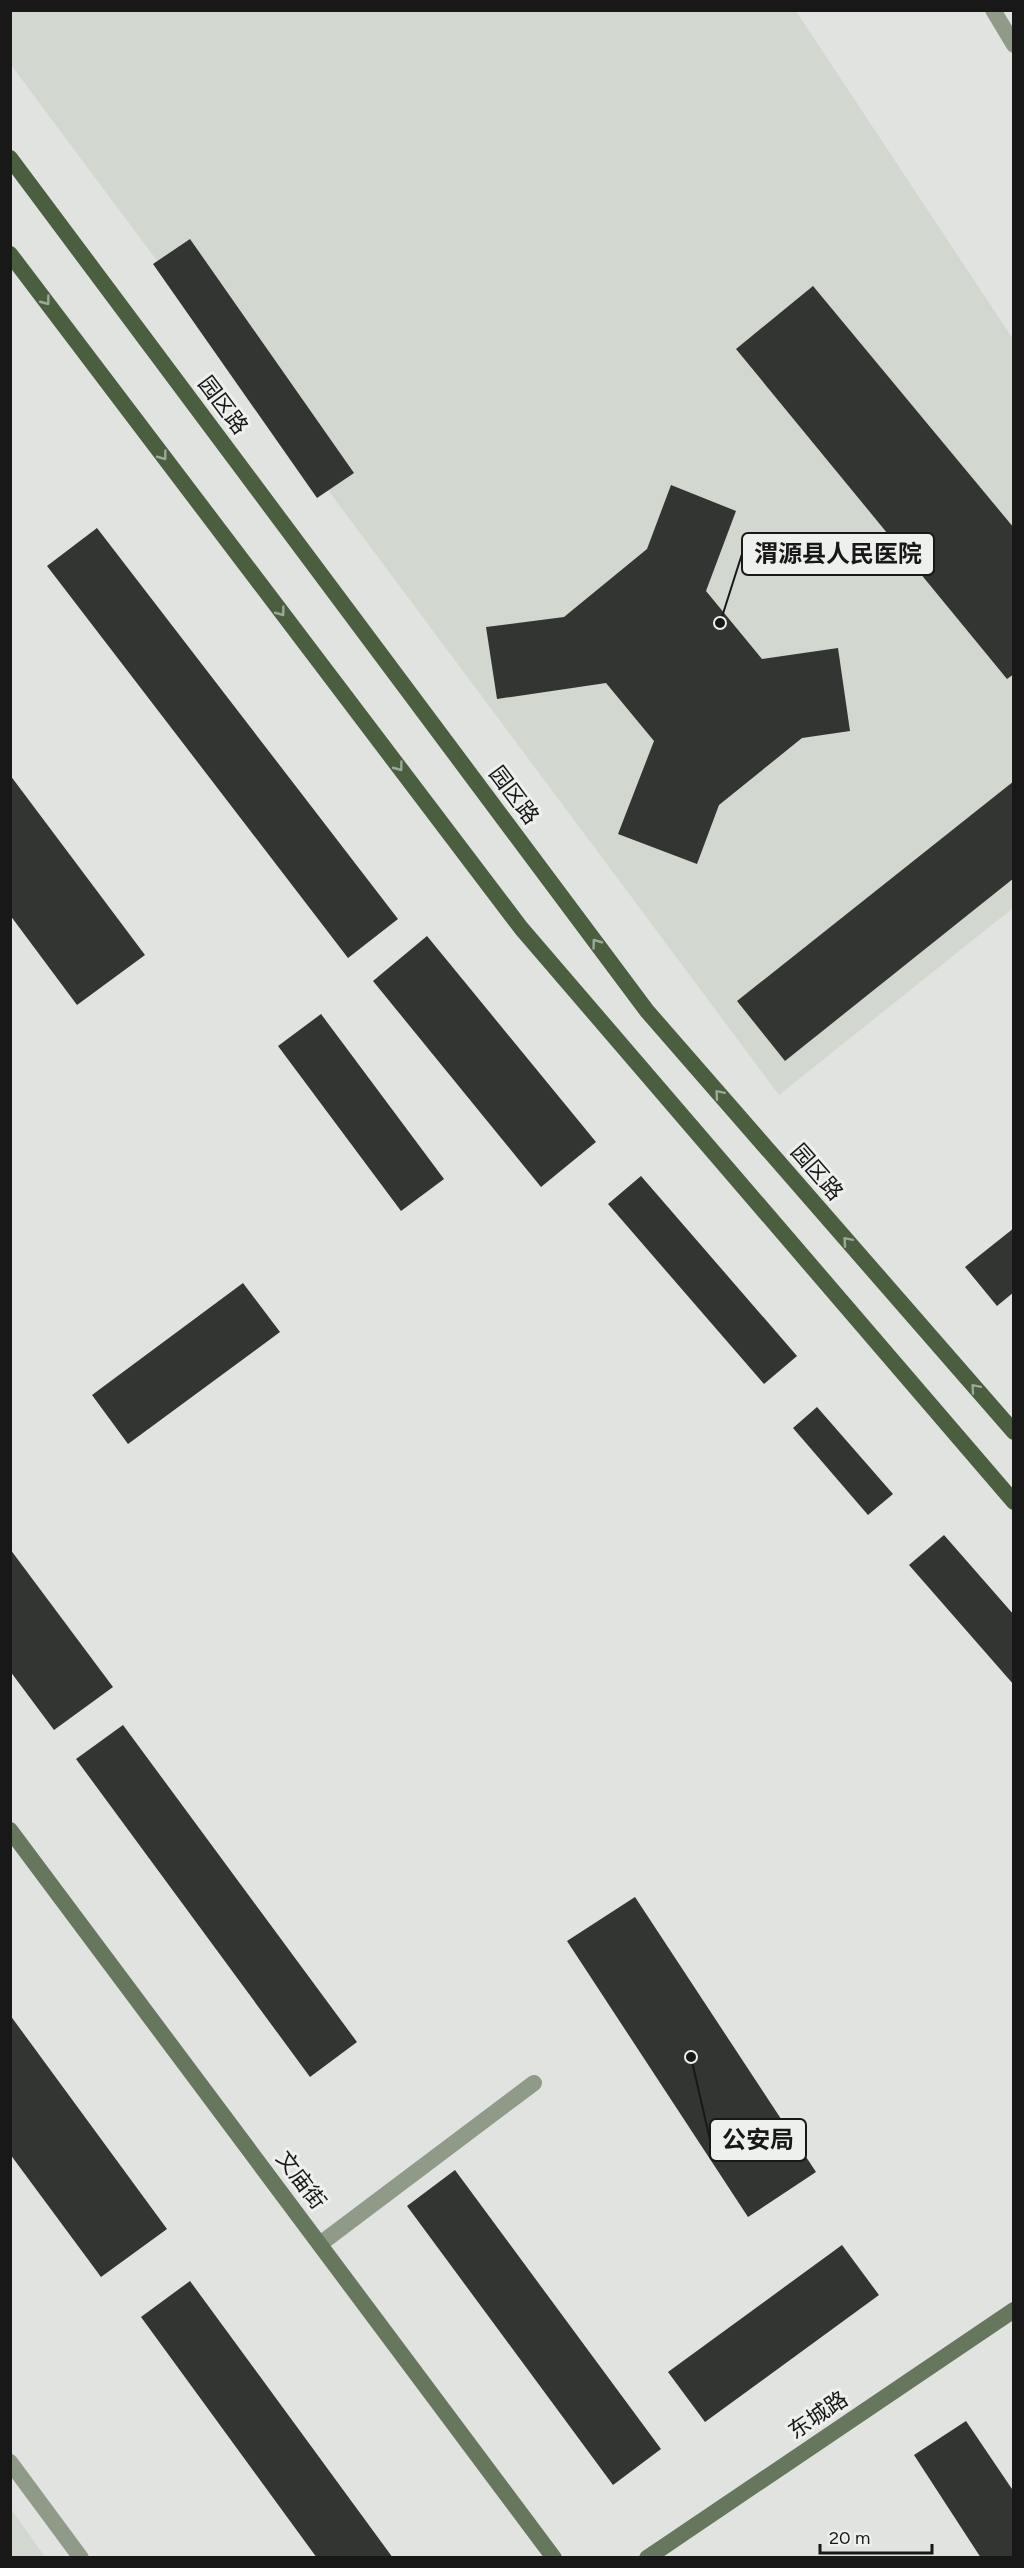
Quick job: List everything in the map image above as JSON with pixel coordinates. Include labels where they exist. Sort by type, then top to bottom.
[{"type":"main road","name":"园区路","points":[[10,158],[647,1011],[1014,1432]]},
{"type":"main road","points":[[10,254],[521,928],[1014,1502]]},
{"type":"main road","name":"文庙街","points":[[10,1830],[554,2558]]},
{"type":"main road","name":"东城路","points":[[647,2558],[1014,2310]]},
{"type":"lane","points":[[993,10],[1014,45]]},
{"type":"lane","points":[[320,2244],[534,2083]]},
{"type":"lane","points":[[10,2462],[81,2558]]},
{"type":"shaded area","points":[[11,11],[796,11],[1013,339],[1013,908],[779,1095],[11,65]]},
{"type":"shaded area","points":[[11,2509],[45,2557],[11,2557]]},
{"type":"building","points":[[190,239],[354,473],[317,498],[153,264]]},
{"type":"building","points":[[813,286],[1014,528],[1014,674],[1007,679],[736,349]]},
{"type":"building","points":[[671,485],[736,511],[706,591],[762,659],[838,648],[850,731],[802,738],[719,805],[697,864],[618,834],[654,741],[606,683],[497,699],[486,627],[564,617],[647,549]]},
{"type":"building","points":[[97,528],[398,919],[348,958],[47,566]]},
{"type":"building","points":[[10,775],[145,955],[77,1005],[10,915]]},
{"type":"building","points":[[1014,781],[1014,878],[785,1061],[737,1001]]},
{"type":"building","points":[[427,936],[596,1142],[541,1187],[373,981]]},
{"type":"building","points":[[321,1014],[444,1179],[401,1211],[278,1046]]},
{"type":"building","points":[[641,1176],[797,1356],[764,1384],[608,1204]]},
{"type":"building","points":[[1014,1228],[1014,1292],[997,1306],[965,1267]]},
{"type":"building","points":[[243,1283],[280,1332],[128,1444],[92,1395]]},
{"type":"building","points":[[817,1407],[893,1494],[868,1515],[793,1428]]},
{"type":"building","points":[[944,1535],[1014,1615],[1014,1685],[909,1565]]},
{"type":"building","points":[[10,1549],[113,1687],[54,1730],[10,1671]]},
{"type":"building","points":[[123,1725],[357,2042],[310,2077],[76,1759]]},
{"type":"building","points":[[635,1897],[816,2172],[748,2217],[567,1941]]},
{"type":"building","points":[[10,2015],[167,2229],[101,2277],[10,2154]]},
{"type":"building","points":[[455,2170],[661,2449],[613,2485],[407,2206]]},
{"type":"building","points":[[842,2245],[879,2295],[705,2422],[668,2372]]},
{"type":"building","points":[[190,2281],[393,2558],[317,2558],[141,2317]]},
{"type":"building","points":[[966,2421],[1014,2492],[1014,2558],[981,2558],[914,2455]]},
{"type":"place","name":"渭源县人民医院","points":[[720,623]]},
{"type":"place","name":"公安局","points":[[691,2057]]}]
